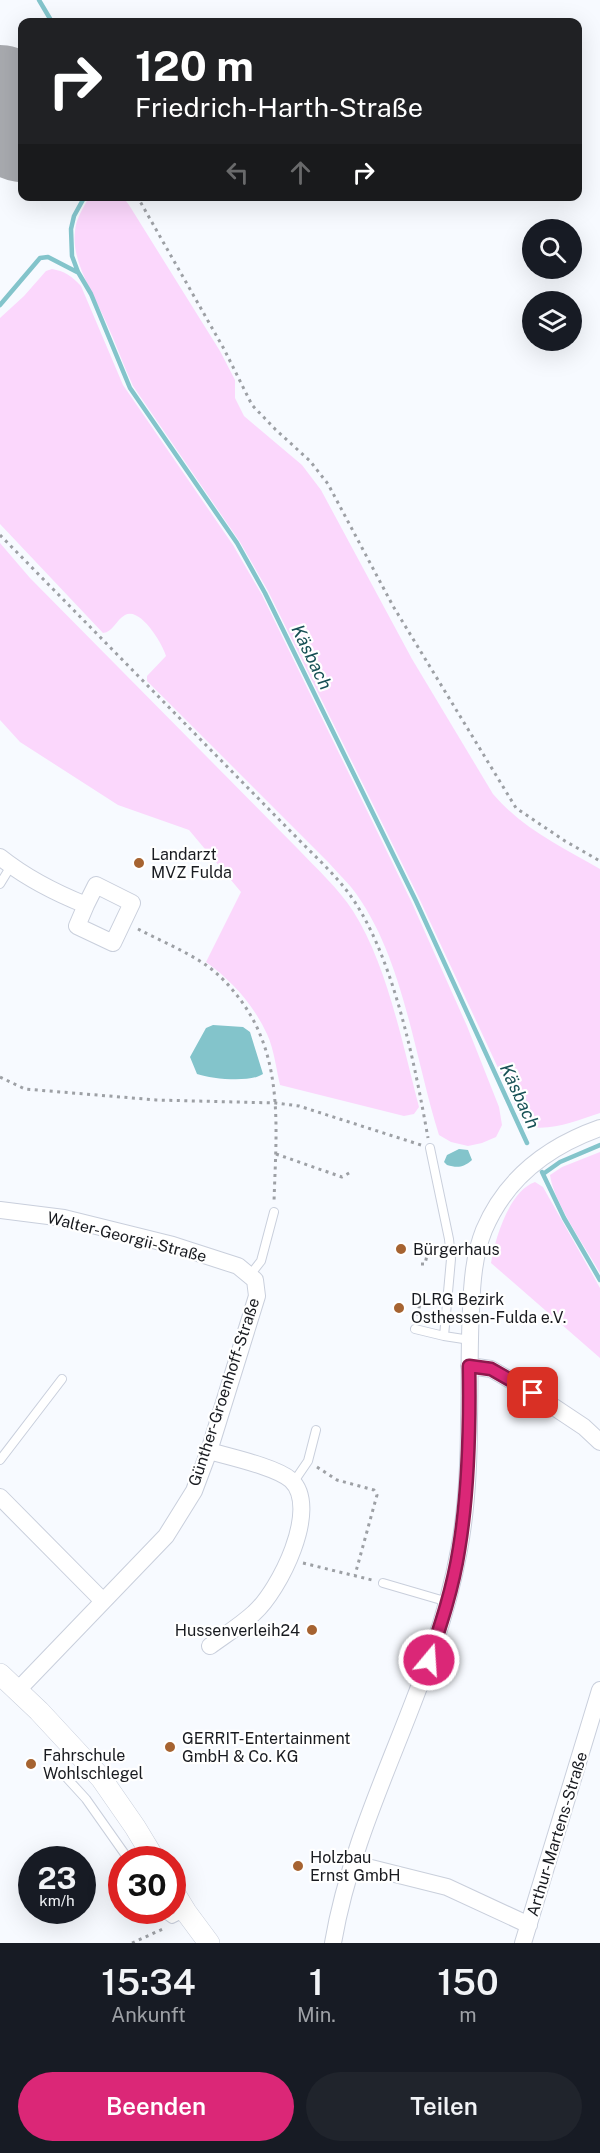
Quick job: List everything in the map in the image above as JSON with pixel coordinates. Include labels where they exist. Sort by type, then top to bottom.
[{"type":"street","points":[[6,862],[68,898],[86,905]]},
{"type":"street","points":[[96,885],[132,903],[113,943],[77,926],[86,905],[96,885]]},
{"type":"street","points":[[333,1943],[351,1863],[422,1680],[448,1602],[459,1550],[466,1491],[470,1340],[473,1276],[477,1251],[494,1208],[511,1185],[534,1164],[572,1139],[600,1128]]},
{"type":"street","name":"Walter-Georgii-Straße","points":[[0,1210],[64,1218],[173,1245],[238,1266],[250,1275]]},
{"type":"street","name":"Günther-Groenhoff-Straße","points":[[17,1691],[166,1536],[194,1491],[209,1451],[255,1304],[255,1280],[250,1275]]},
{"type":"street","points":[[469,1366],[491,1369],[533,1393],[584,1426],[600,1442]]},
{"type":"street","points":[[209,1451],[282,1474],[293,1483],[300,1497],[301,1518],[289,1560],[273,1591],[255,1612],[210,1646]]},
{"type":"street","points":[[0,1497],[103,1601]]},
{"type":"street","points":[[0,1674],[39,1711],[101,1778],[147,1846]]},
{"type":"street","name":"Arthur-Martens-Straße","points":[[523,1943],[600,1690]]},
{"type":"street","points":[[351,1863],[447,1887],[529,1924]]},
{"type":"street","points":[[186,1922],[209,1943]]},
{"type":"lane","points":[[0,884],[6,862]]},
{"type":"lane","points":[[430,1148],[451,1259],[444,1336]]},
{"type":"lane","name":"Günther-Groenhoff-Straße","points":[[250,1275],[261,1261],[274,1212]]},
{"type":"lane","points":[[415,1329],[470,1340]]},
{"type":"lane","points":[[0,1460],[62,1379]]},
{"type":"lane","points":[[293,1483],[308,1461],[316,1430]]},
{"type":"lane","points":[[383,1583],[448,1602]]},
{"type":"lane","points":[[65,1776],[86,1799],[119,1846]]},
{"type":"path","points":[[140,201],[224,349],[252,405],[310,460],[328,484],[393,606],[516,808],[600,861]]},
{"type":"path","points":[[0,535],[347,891],[370,929],[398,1006],[430,1148],[299,1106],[276,1103],[156,1100],[25,1089],[0,1077]]},
{"type":"path","points":[[123,921],[203,963],[229,986],[262,1038],[274,1082],[276,1103],[274,1212]]},
{"type":"path","points":[[276,1154],[342,1177],[351,1172]]},
{"type":"path","points":[[421,1263],[425,1264],[429,1246],[450,1251]]},
{"type":"path","points":[[415,1302],[420,1303],[415,1329]]},
{"type":"path","points":[[308,1461],[337,1480],[374,1490],[377,1495],[355,1575]]},
{"type":"path","points":[[298,1562],[383,1583]]},
{"type":"path","points":[[132,1943],[170,1924]]},
{"type":"shaded area","points":[[87,201],[126,201],[220,351],[235,380],[235,398],[244,416],[302,465],[321,490],[412,659],[493,794],[529,827],[600,869],[600,1113],[554,1127],[525,1126],[419,898],[268,591],[240,542],[133,386],[110,330],[84,278],[76,254],[76,226]]},
{"type":"shaded area","points":[[52,269],[68,275],[81,286],[123,385],[233,545],[262,595],[412,903],[467,1026],[499,1107],[502,1125],[496,1137],[468,1146],[451,1142],[439,1135],[395,974],[369,913],[351,887],[329,863],[147,681],[147,676],[166,656],[150,628],[144,621],[131,614],[125,615],[103,633],[0,524],[0,318],[46,271]]},
{"type":"shaded area","points":[[0,543],[30,578],[327,879],[353,911],[375,955],[393,1006],[419,1107],[414,1114],[404,1116],[280,1085],[267,1034],[255,1013],[225,977],[206,962],[241,892],[189,830],[118,805],[20,742],[0,720]]},
{"type":"shaded area","points":[[600,1152],[600,1273],[563,1211],[552,1186],[550,1175],[562,1167]]},
{"type":"shaded area","points":[[535,1182],[543,1187],[600,1288],[600,1358],[491,1263],[500,1229],[511,1205],[526,1187]]},
{"type":"water","points":[[213,1025],[243,1027],[250,1032],[263,1074],[249,1078],[221,1079],[197,1074],[190,1057],[206,1028]]},
{"type":"water","points":[[459,1149],[468,1150],[472,1160],[460,1167],[447,1165],[444,1162],[447,1155]]},
{"type":"waterway","name":"Käsbach","points":[[39,0],[50,18]]},
{"type":"waterway","name":"Käsbach","points":[[82,201],[74,216],[71,229],[72,256],[91,294],[130,388],[237,543],[265,593],[416,901],[527,1143]]},
{"type":"waterway","points":[[0,305],[40,258],[48,257],[77,272]]},
{"type":"waterway","points":[[543,1174],[560,1162],[600,1145]]},
{"type":"waterway","name":"Käsbach","points":[[542,1172],[564,1218],[600,1280]]},
{"type":"runway","points":[[0,99],[18,123]]},
{"type":"place","name":"Landarzt MVZ Fulda","points":[[139,863]]},
{"type":"place","name":"Bürgerhaus","points":[[401,1249]]},
{"type":"place","name":"DLRG Bezirk Osthessen-Fulda e.V.","points":[[399,1308]]},
{"type":"place","name":"Hussenverleih24","points":[[312,1630]]},
{"type":"place","name":"GERRIT-Entertainment GmbH & Co. KG","points":[[170,1747]]},
{"type":"place","name":"Fahrschule Wohlschlegel","points":[[31,1764]]},
{"type":"place","name":"Holzbau Ernst GmbH","points":[[298,1866]]},
{"type":"route","points":[[429,1660],[448,1602],[459,1550],[466,1491],[470,1418],[469,1366],[491,1369],[533,1393]]}]
